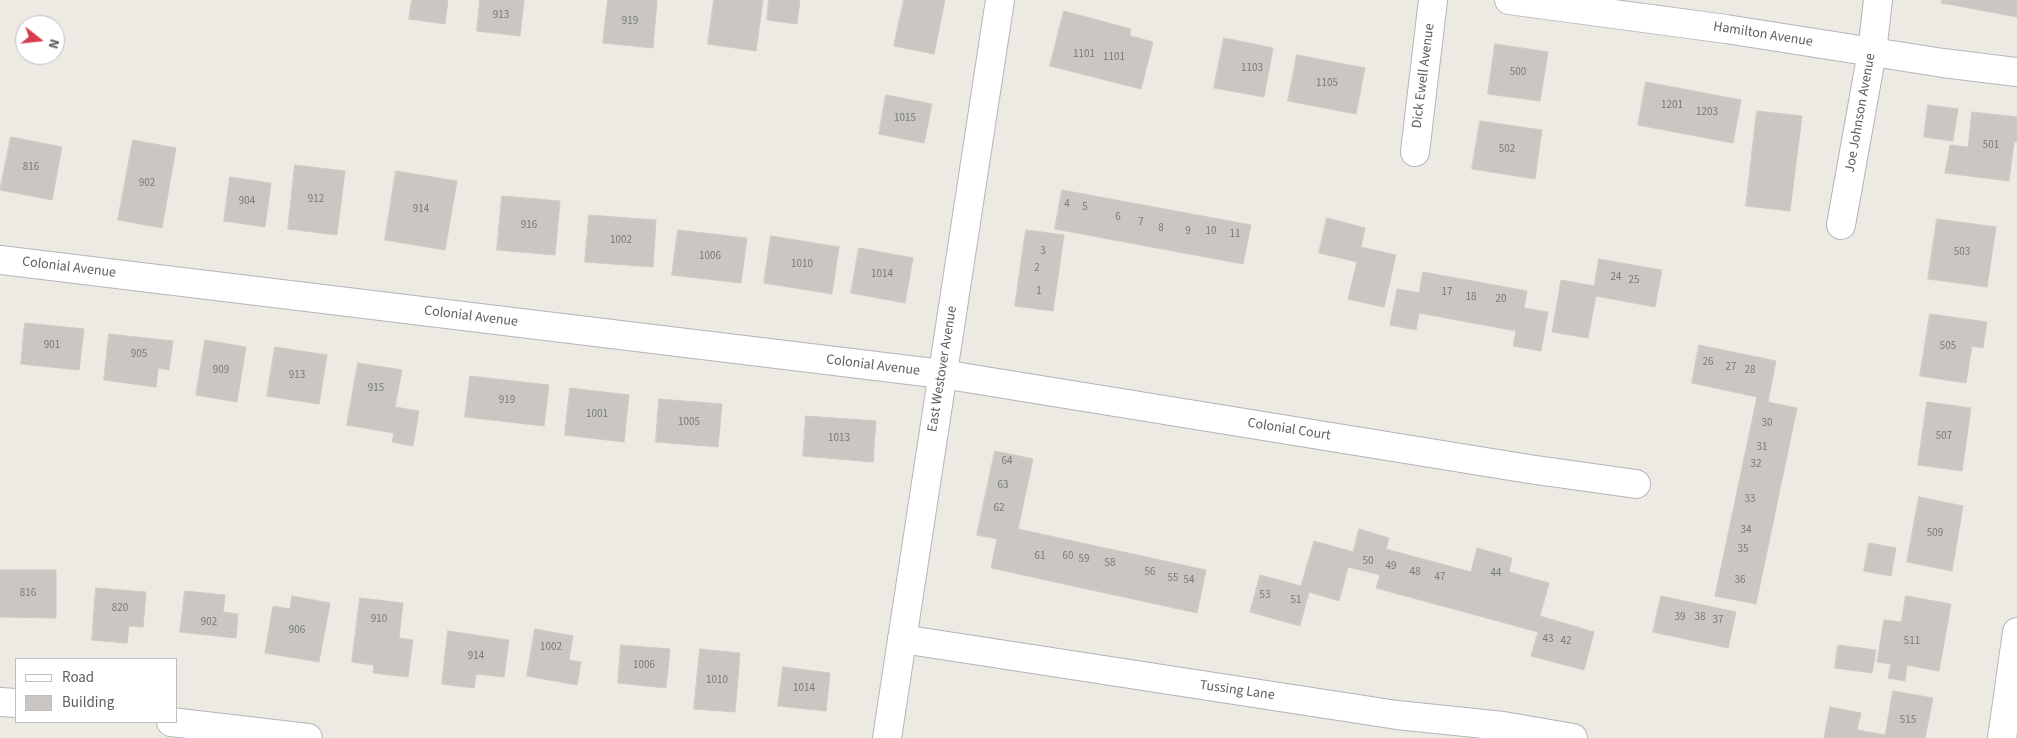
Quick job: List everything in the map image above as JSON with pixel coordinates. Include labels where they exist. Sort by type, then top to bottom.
[{"type":"street","name":"East Westover Avenue","points":[[887,738],[1000,0]]},
{"type":"street","name":"Dick Ewell Avenue","points":[[1415,152],[1433,0]]},
{"type":"street","name":"Hamilton Avenue","points":[[1509,0],[1726,29],[1943,64],[2017,72]]},
{"type":"street","name":"Joe Johnson Avenue","points":[[1841,225],[1872,52],[1878,0]]},
{"type":"street","name":"Colonial Avenue","points":[[0,260],[942,374]]},
{"type":"street","name":"Colonial Court","points":[[942,374],[1519,467],[1636,484]]},
{"type":"street","points":[[2002,738],[2017,632]]},
{"type":"street","name":"Tussing Lane","points":[[902,639],[1397,715],[1503,726],[1573,738]]},
{"type":"street","points":[[0,702],[15,704]]},
{"type":"street","points":[[178,723],[308,738]]},
{"type":"building","points":[[412,0],[448,0],[445,24],[409,19]]},
{"type":"building","points":[[480,0],[524,0],[520,36],[477,31]]},
{"type":"building","points":[[608,0],[657,0],[653,48],[603,43]]},
{"type":"building","points":[[714,0],[763,0],[756,51],[708,44]]},
{"type":"building","points":[[769,0],[800,0],[797,24],[767,20]]},
{"type":"building","points":[[904,0],[945,0],[934,54],[894,46]]},
{"type":"building","points":[[1942,0],[2017,0],[2017,17],[1942,3]]},
{"type":"building","points":[[1064,11],[1131,29],[1130,36],[1153,42],[1141,89],[1050,66]]},
{"type":"building","points":[[1224,38],[1273,48],[1264,97],[1214,88]]},
{"type":"building","points":[[1495,44],[1548,52],[1540,101],[1488,94]]},
{"type":"building","points":[[1297,55],[1365,68],[1356,114],[1288,101]]},
{"type":"building","points":[[1646,82],[1741,100],[1733,143],[1638,125]]},
{"type":"building","points":[[886,95],[932,104],[924,143],[879,134]]},
{"type":"building","points":[[1928,105],[1958,109],[1953,141],[1924,137]]},
{"type":"building","points":[[1757,111],[1802,116],[1790,211],[1746,206]]},
{"type":"building","points":[[1972,112],[2017,117],[2017,142],[2014,142],[2009,181],[1945,173],[1950,145],[1968,147]]},
{"type":"building","points":[[1480,121],[1542,130],[1535,179],[1472,169]]},
{"type":"building","points":[[11,137],[62,147],[52,200],[0,190]]},
{"type":"building","points":[[133,140],[176,148],[162,228],[118,220]]},
{"type":"building","points":[[295,165],[345,171],[337,235],[288,229]]},
{"type":"building","points":[[396,171],[457,181],[445,250],[385,240]]},
{"type":"building","points":[[230,177],[271,183],[265,227],[224,221]]},
{"type":"building","points":[[1062,190],[1251,225],[1243,264],[1055,229]]},
{"type":"building","points":[[502,196],[560,201],[555,255],[497,250]]},
{"type":"building","points":[[589,215],[656,220],[653,267],[585,262]]},
{"type":"building","points":[[1327,218],[1365,228],[1361,247],[1396,255],[1384,307],[1348,299],[1357,262],[1319,253]]},
{"type":"building","points":[[1937,219],[1996,227],[1987,287],[1928,279]]},
{"type":"building","points":[[678,230],[747,238],[741,283],[672,275]]},
{"type":"building","points":[[1026,230],[1064,235],[1053,311],[1015,306]]},
{"type":"building","points":[[771,236],[839,247],[832,294],[764,283]]},
{"type":"building","points":[[859,248],[913,258],[905,303],[851,293]]},
{"type":"building","points":[[1599,259],[1662,270],[1655,307],[1596,296],[1588,338],[1552,332],[1561,280],[1594,286]]},
{"type":"building","points":[[1423,272],[1527,291],[1524,308],[1548,312],[1541,351],[1513,346],[1516,331],[1419,313],[1416,330],[1390,325],[1397,289],[1419,293]]},
{"type":"building","points":[[1930,314],[1987,322],[1983,348],[1972,346],[1966,383],[1920,376]]},
{"type":"building","points":[[25,323],[84,329],[79,370],[21,364]]},
{"type":"building","points":[[109,334],[173,341],[169,370],[158,368],[156,387],[104,380]]},
{"type":"building","points":[[205,340],[246,347],[237,402],[196,395]]},
{"type":"building","points":[[1699,345],[1776,361],[1768,402],[1797,408],[1756,604],[1715,596],[1757,397],[1692,383]]},
{"type":"building","points":[[275,347],[327,355],[319,404],[267,396]]},
{"type":"building","points":[[358,363],[402,370],[395,407],[419,411],[413,446],[392,442],[394,433],[347,425]]},
{"type":"building","points":[[470,376],[549,385],[544,426],[465,417]]},
{"type":"building","points":[[570,388],[629,395],[624,442],[565,435]]},
{"type":"building","points":[[659,399],[722,404],[718,447],[656,442]]},
{"type":"building","points":[[1927,402],[1971,408],[1962,471],[1918,465]]},
{"type":"building","points":[[806,416],[876,421],[873,462],[803,456]]},
{"type":"building","points":[[995,451],[1033,459],[1018,529],[1206,570],[1197,613],[991,568],[997,539],[977,535]]},
{"type":"building","points":[[1919,497],[1963,506],[1952,571],[1907,562]]},
{"type":"building","points":[[1359,529],[1389,538],[1386,549],[1471,572],[1477,548],[1512,558],[1509,572],[1549,583],[1540,616],[1594,632],[1584,670],[1531,656],[1538,632],[1376,588],[1380,575],[1348,567],[1339,601],[1309,592],[1300,626],[1250,612],[1260,575],[1301,586],[1314,541],[1353,552]]},
{"type":"building","points":[[1869,543],[1896,548],[1891,576],[1864,571]]},
{"type":"building","points":[[0,570],[56,570],[56,618],[0,617]]},
{"type":"building","points":[[96,588],[146,592],[143,627],[129,626],[127,643],[92,640]]},
{"type":"building","points":[[185,591],[225,595],[223,612],[238,614],[236,638],[180,632]]},
{"type":"building","points":[[292,596],[330,603],[319,662],[265,653],[273,606],[290,609]]},
{"type":"building","points":[[1661,596],[1736,612],[1728,648],[1653,632]]},
{"type":"building","points":[[1906,596],[1951,604],[1939,671],[1907,665],[1905,681],[1888,678],[1891,664],[1877,662],[1884,620],[1901,622]]},
{"type":"building","points":[[360,598],[403,603],[399,638],[413,640],[408,677],[373,673],[374,665],[352,662]]},
{"type":"building","points":[[535,629],[573,636],[569,660],[581,662],[577,685],[527,676]]},
{"type":"building","points":[[448,631],[509,640],[504,677],[476,674],[474,688],[442,684]]},
{"type":"building","points":[[621,645],[670,649],[666,688],[618,683]]},
{"type":"building","points":[[1838,645],[1876,650],[1872,673],[1835,668]]},
{"type":"building","points":[[700,649],[740,653],[735,712],[694,709]]},
{"type":"building","points":[[783,667],[830,673],[826,711],[778,706]]},
{"type":"building","points":[[1893,691],[1933,698],[1925,738],[1824,738],[1830,707],[1861,713],[1857,730],[1885,735]]}]
